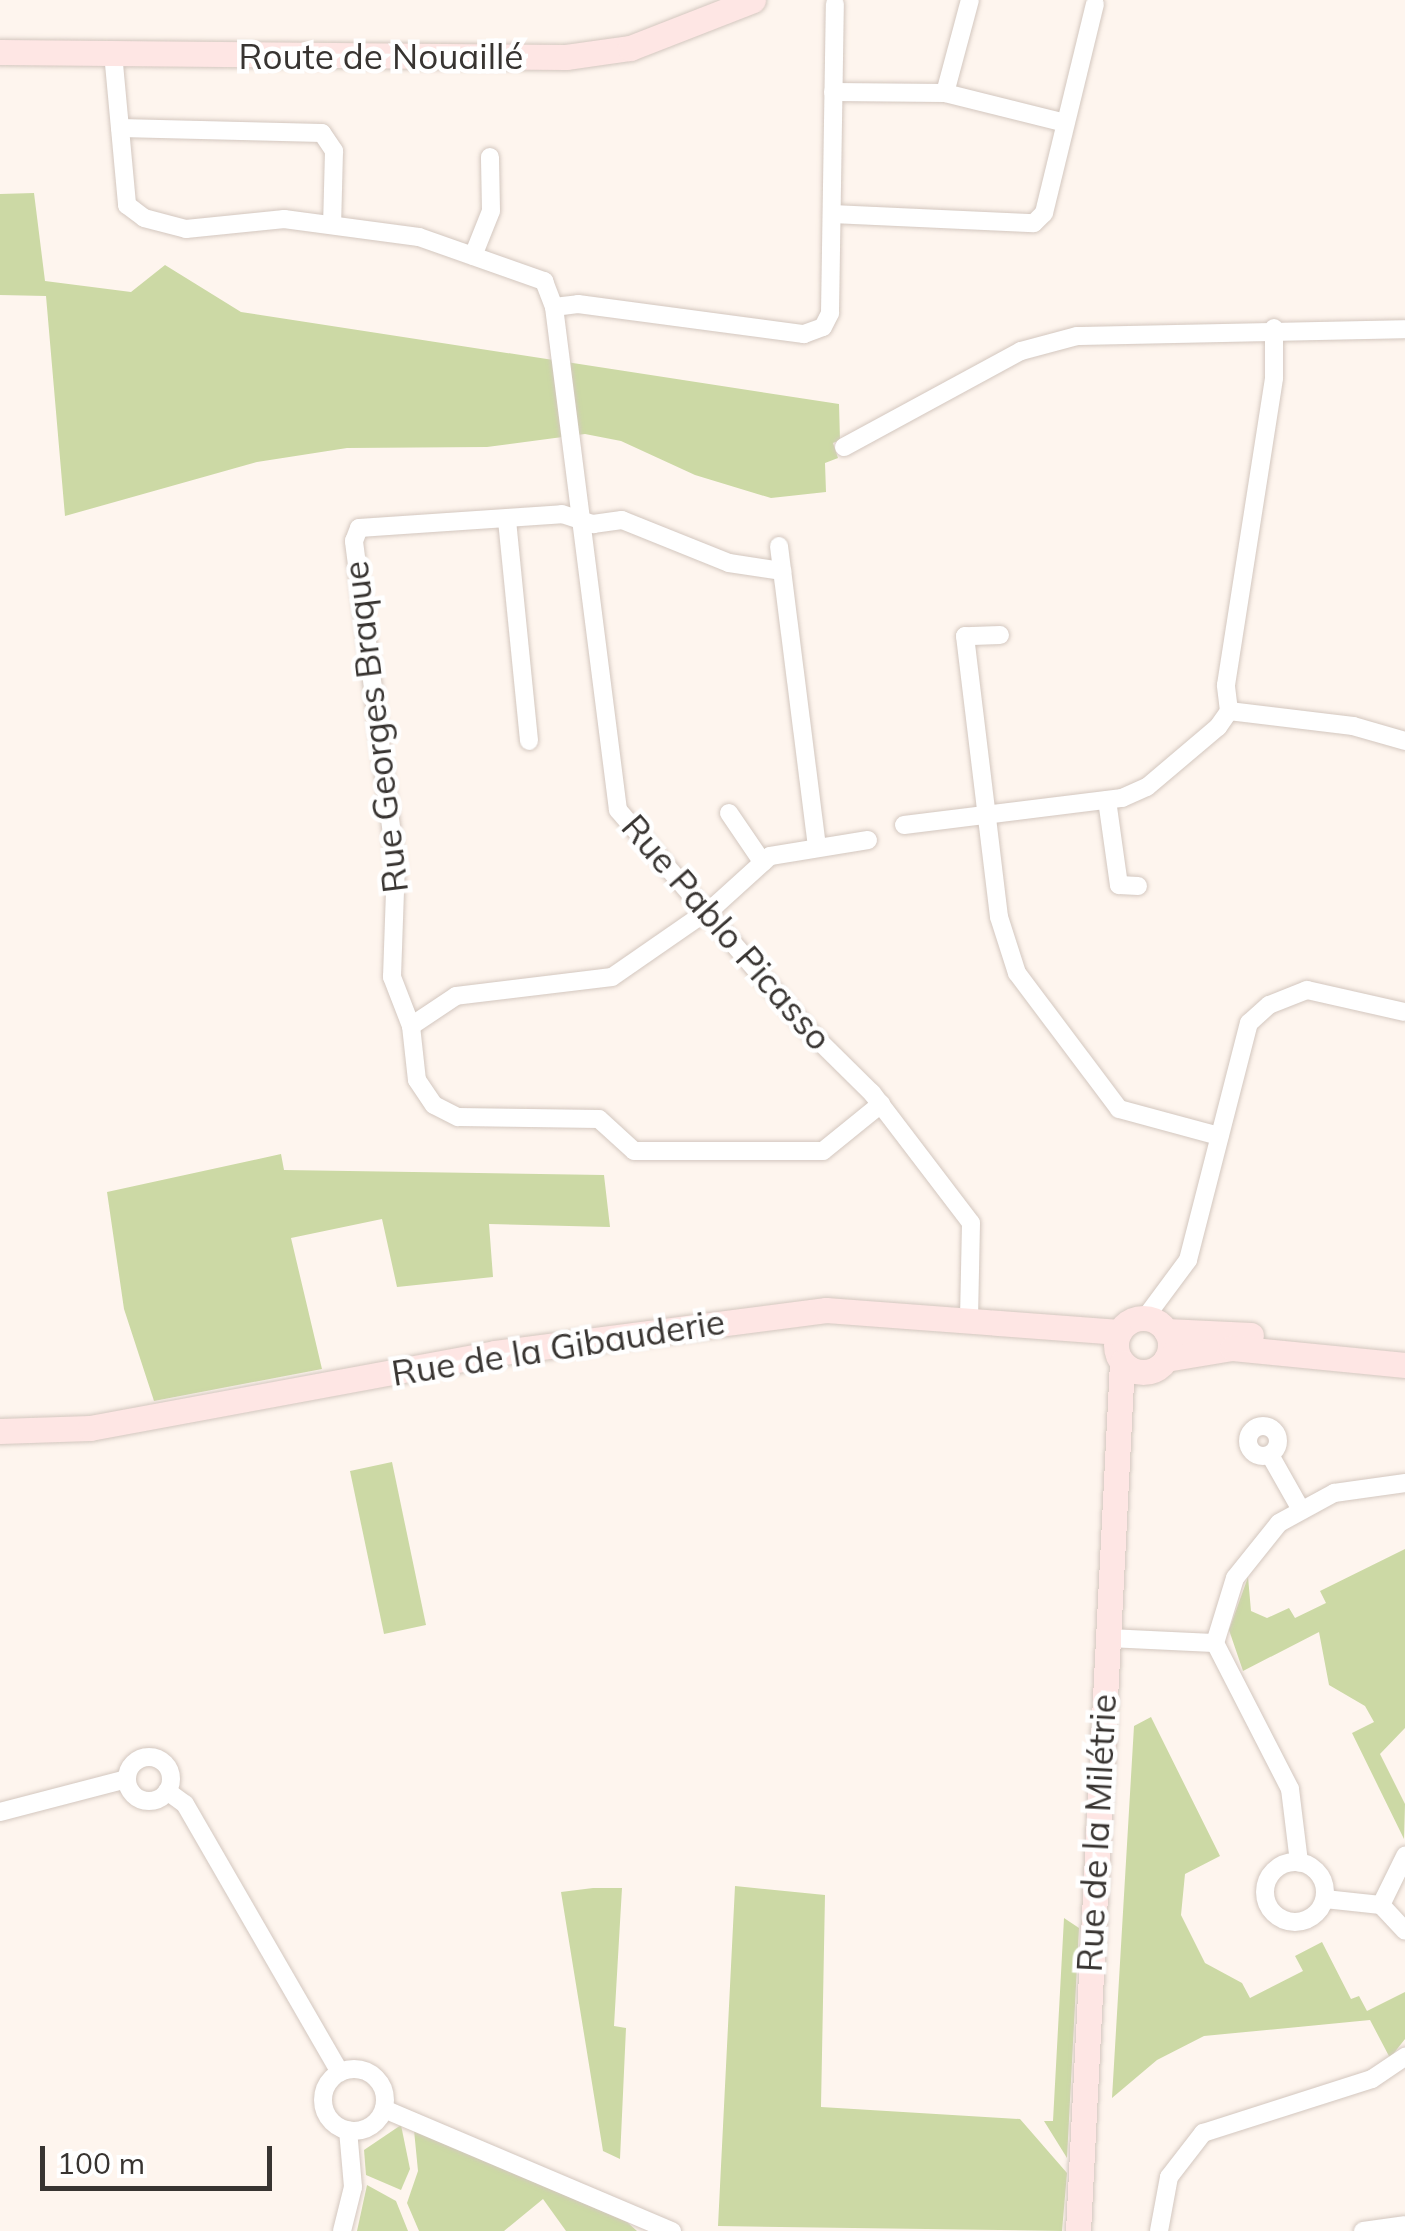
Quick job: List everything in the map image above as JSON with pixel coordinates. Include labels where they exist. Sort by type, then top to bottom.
[{"type":"street","name":"Route de Nouaillé","points":[[0,52],[566,57],[630,48],[753,0]]},
{"type":"street","points":[[945,93],[970,0]]},
{"type":"street","points":[[112,53],[127,205],[144,218],[186,229],[284,219],[419,237],[544,281],[554,307],[814,333],[830,313],[835,4]]},
{"type":"street","points":[[832,214],[1034,223],[1044,213],[1061,122],[1094,26],[1094,4]]},
{"type":"street","points":[[833,92],[945,93],[1061,122]]},
{"type":"street","points":[[120,128],[322,132],[334,151],[332,225]]},
{"type":"street","points":[[473,256],[491,210],[490,157]]},
{"type":"street","name":"Rue Pablo Picasso","points":[[554,307],[613,794],[628,824],[881,1104],[970,1223],[970,1317]]},
{"type":"street","points":[[1229,710],[1226,685],[1274,378],[1274,328]]},
{"type":"street","points":[[844,448],[1050,342],[1100,334],[1405,328]]},
{"type":"street","name":"Rue Georges Braque","points":[[411,1026],[392,978],[396,865],[354,541],[359,528],[371,523],[507,520],[562,514],[580,520],[622,520],[729,563],[782,572]]},
{"type":"street","points":[[507,520],[529,741]]},
{"type":"street","points":[[778,546],[817,848]]},
{"type":"street","points":[[1000,635],[965,636],[999,917],[1025,985],[1118,1109],[1219,1136]]},
{"type":"street","points":[[1229,710],[1353,726],[1405,741]]},
{"type":"street","points":[[904,824],[1107,800],[1146,787],[1229,710]]},
{"type":"street","points":[[1107,800],[1119,885],[1138,886]]},
{"type":"street","points":[[729,814],[763,863]]},
{"type":"street","points":[[868,840],[817,848],[763,863],[612,977],[456,996],[411,1026],[417,1080],[434,1105],[458,1116],[599,1119],[634,1151],[823,1151],[881,1104]]},
{"type":"street","points":[[1166,1359],[1156,1325],[1188,1260],[1250,1023],[1269,1005],[1306,990],[1405,1012]]},
{"type":"street","name":"Rue de la Gibauderie","points":[[0,1431],[90,1428],[632,1332],[826,1310],[970,1317],[1119,1332]]},
{"type":"street","points":[[1119,1332],[1156,1325],[1405,1350]]},
{"type":"street","name":"Rue de la Milétrie","points":[[1078,2231],[1117,1436],[1132,1367],[1119,1332]]},
{"type":"street","points":[[1132,1367],[1232,1348],[1405,1365]]},
{"type":"street","points":[[1270,1455],[1300,1508]]},
{"type":"street","points":[[1299,1862],[1290,1789],[1215,1642],[1227,1594],[1246,1560],[1300,1508],[1358,1487],[1405,1483]]},
{"type":"street","points":[[1106,1638],[1215,1642]]},
{"type":"street","points":[[0,1812],[127,1778],[136,1762],[156,1758],[169,1771],[168,1790]]},
{"type":"street","points":[[127,1778],[142,1800],[168,1790]]},
{"type":"street","points":[[168,1790],[185,1804],[340,2072]]},
{"type":"street","points":[[1381,1905],[1405,1856]]},
{"type":"street","points":[[1299,1862],[1320,1874],[1325,1899],[1315,1915],[1297,1922],[1271,1910],[1265,1891],[1272,1872],[1299,1862]]},
{"type":"street","points":[[1325,1899],[1381,1905],[1405,1931]]},
{"type":"street","points":[[1159,2231],[1169,2176],[1204,2133],[1372,2079],[1405,2056]]},
{"type":"street","points":[[358,2070],[375,2077],[384,2109],[366,2128],[348,2130],[332,2122],[324,2106],[326,2088],[340,2072],[358,2070]]},
{"type":"street","points":[[384,2109],[672,2231]]},
{"type":"street","points":[[342,2231],[352,2199],[348,2130]]},
{"type":"street","points":[[630,2215],[644,2231]]},
{"type":"street","points":[[1364,2231],[1405,2224]]},
{"type":"green space","points":[[34,193],[45,281],[131,292],[165,265],[241,312],[839,404],[840,440],[833,443],[838,458],[825,463],[826,492],[771,498],[695,475],[621,441],[585,434],[487,447],[347,448],[257,462],[65,516],[46,296],[0,295],[0,194]]},
{"type":"green space","points":[[281,1154],[284,1170],[604,1175],[610,1227],[489,1224],[493,1277],[397,1287],[382,1219],[291,1238],[322,1369],[154,1401],[124,1309],[107,1192]]},
{"type":"green space","points":[[392,1462],[426,1625],[384,1634],[350,1471]]},
{"type":"green space","points":[[1405,1549],[1405,1728],[1380,1754],[1405,1804],[1404,1839],[1352,1733],[1374,1722],[1365,1706],[1329,1685],[1319,1632],[1243,1671],[1229,1630],[1248,1577],[1251,1611],[1267,1618],[1289,1608],[1295,1618],[1326,1603],[1320,1591]]},
{"type":"green space","points":[[1151,1717],[1220,1856],[1185,1874],[1181,1915],[1205,1963],[1242,1983],[1250,1998],[1303,1971],[1295,1956],[1322,1942],[1351,1999],[1359,1996],[1367,2011],[1405,1992],[1405,2039],[1390,2058],[1370,2020],[1204,2036],[1157,2060],[1112,2098],[1134,1726]]},
{"type":"green space","points":[[735,1886],[825,1895],[821,2107],[1020,2119],[1067,2173],[1062,2231],[718,2226]]},
{"type":"green space","points":[[622,1888],[614,2026],[626,2028],[620,2159],[603,2151],[561,1892]]},
{"type":"green space","points":[[1064,1918],[1079,1928],[1067,2158],[1044,2121],[1053,2121]]},
{"type":"green space","points":[[401,2125],[410,2169],[401,2190],[366,2175],[364,2150]]},
{"type":"green space","points":[[414,2130],[627,2222],[637,2231],[566,2231],[543,2199],[504,2231],[419,2231],[407,2203],[418,2171]]},
{"type":"green space","points":[[367,2185],[396,2201],[408,2231],[357,2231]]}]
